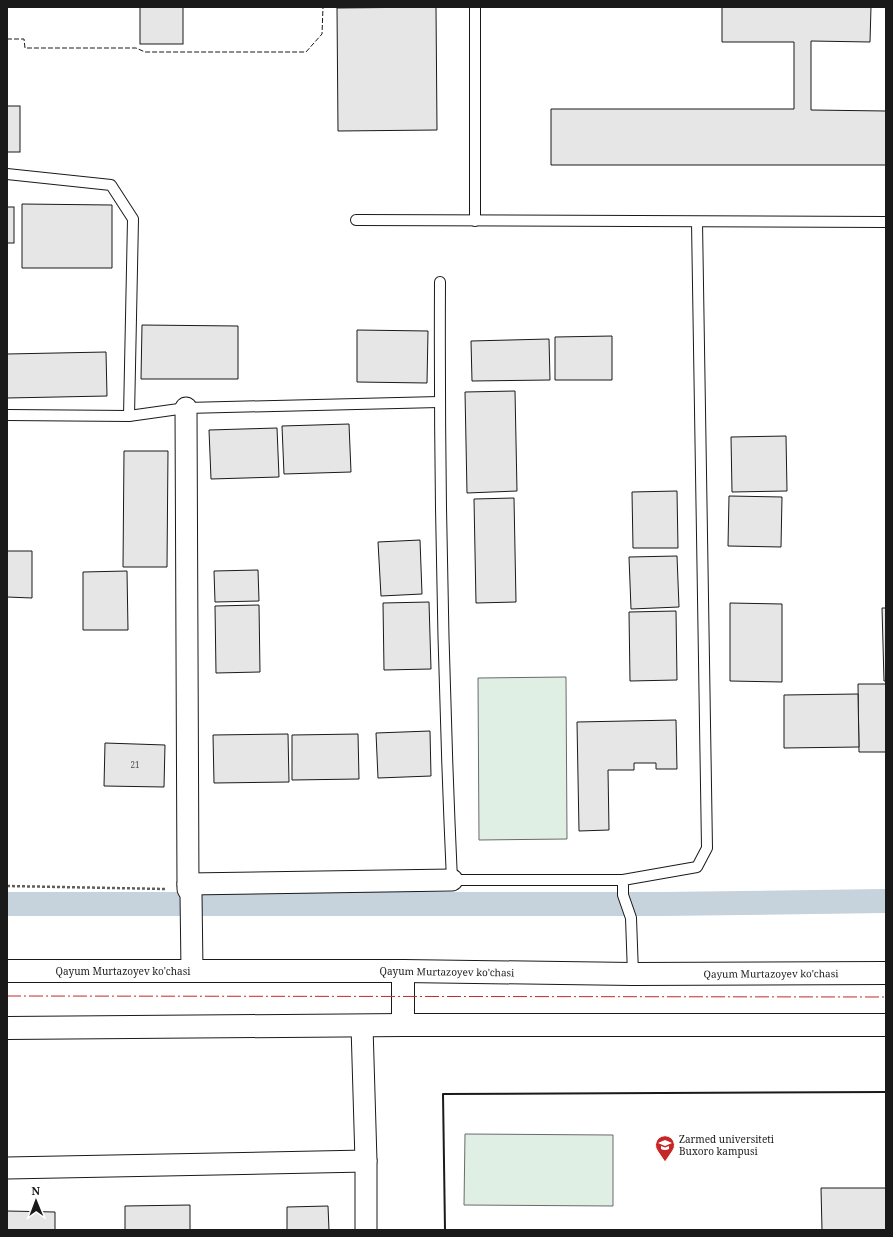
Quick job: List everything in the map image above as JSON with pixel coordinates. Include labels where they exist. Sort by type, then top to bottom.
[{"type":"street","points":[[186,408],[189,889],[192,918],[192,971]]},
{"type":"street","points":[[189,889],[452,880]]},
{"type":"street","name":"Qayum Murtazoyev ko'chasi","points":[[7,971],[403,971],[633,974],[886,973]]},
{"type":"street","points":[[403,971],[403,1026]]},
{"type":"street","points":[[7,1028],[886,1025]]},
{"type":"street","points":[[362,1026],[366,1161],[366,1230]]},
{"type":"street","points":[[7,1168],[366,1161]]},
{"type":"lane","points":[[475,7],[475,220]]},
{"type":"lane","points":[[7,174],[111,185],[133,219],[129,416]]},
{"type":"lane","points":[[356,220],[886,222]]},
{"type":"lane","points":[[440,282],[439,402],[445,720],[452,880],[623,880],[697,867],[707,848],[697,222]]},
{"type":"lane","points":[[7,415],[129,416],[186,408],[439,402]]},
{"type":"lane","points":[[623,880],[623,895],[632,918],[633,974]]},
{"type":"path","points":[[7,886],[189,889]]},
{"type":"green space","points":[[566,677],[567,839],[479,840],[478,678]]},
{"type":"green space","points":[[465,1134],[613,1135],[613,1206],[464,1205]]},
{"type":"building","points":[[140,7],[183,7],[183,44],[140,44]]},
{"type":"building","points":[[436,7],[437,130],[338,131],[337,8]]},
{"type":"building","points":[[722,7],[871,7],[870,42],[811,41],[811,110],[886,111],[886,165],[551,165],[551,109],[794,109],[794,42],[722,42]]},
{"type":"building","points":[[7,106],[20,106],[20,152],[7,152]]},
{"type":"building","points":[[22,204],[112,205],[112,268],[22,268]]},
{"type":"building","points":[[7,207],[14,207],[14,243],[7,243]]},
{"type":"building","points":[[142,325],[238,326],[238,379],[141,379]]},
{"type":"building","points":[[357,330],[428,331],[427,383],[357,382]]},
{"type":"building","points":[[612,336],[612,380],[555,380],[555,337]]},
{"type":"building","points":[[549,339],[550,380],[472,381],[471,341]]},
{"type":"building","points":[[106,352],[107,396],[7,398],[7,354]]},
{"type":"building","points":[[515,391],[517,491],[467,493],[465,392]]},
{"type":"building","points":[[349,424],[351,472],[284,474],[282,426]]},
{"type":"building","points":[[277,428],[279,477],[211,479],[209,430]]},
{"type":"building","points":[[786,436],[787,491],[732,492],[731,437]]},
{"type":"building","points":[[124,451],[168,451],[167,567],[123,567]]},
{"type":"building","points":[[677,491],[678,548],[633,548],[632,492]]},
{"type":"building","points":[[729,496],[782,497],[781,547],[728,546]]},
{"type":"building","points":[[514,498],[516,602],[476,603],[474,499]]},
{"type":"building","points":[[420,540],[422,594],[381,596],[378,542]]},
{"type":"building","points":[[7,551],[32,551],[32,598],[7,597]]},
{"type":"building","points":[[677,556],[679,607],[631,609],[629,557]]},
{"type":"building","points":[[258,570],[259,601],[215,602],[214,571]]},
{"type":"building","points":[[127,571],[128,630],[83,630],[83,572]]},
{"type":"building","points":[[429,602],[431,669],[384,670],[383,603]]},
{"type":"building","points":[[730,603],[782,604],[782,682],[730,681]]},
{"type":"building","points":[[259,605],[260,672],[216,673],[215,606]]},
{"type":"building","points":[[882,608],[886,608],[886,681],[884,681]]},
{"type":"building","points":[[676,611],[677,680],[630,681],[629,612]]},
{"type":"building","points":[[858,684],[886,684],[886,752],[859,752]]},
{"type":"building","points":[[858,694],[859,747],[784,748],[784,695]]},
{"type":"building","points":[[676,720],[677,769],[656,769],[656,763],[634,763],[634,770],[608,770],[609,830],[579,831],[577,722]]},
{"type":"building","points":[[430,731],[431,776],[378,778],[376,733]]},
{"type":"building","points":[[288,734],[289,782],[214,783],[213,735]]},
{"type":"building","points":[[358,734],[359,779],[292,780],[292,735]]},
{"type":"building","points":[[105,743],[165,745],[164,787],[104,786]]},
{"type":"building","points":[[821,1188],[886,1188],[886,1230],[822,1230]]},
{"type":"building","points":[[190,1205],[190,1230],[125,1230],[125,1206]]},
{"type":"building","points":[[328,1206],[329,1230],[287,1230],[287,1207]]},
{"type":"building","points":[[7,1211],[55,1212],[55,1230],[7,1230]]},
{"type":"waterway","points":[[7,904],[663,904],[886,901]]},
{"type":"fence","points":[[7,39],[24,39],[25,48],[136,48],[145,52],[306,52],[322,34],[323,7]]},
{"type":"wall","points":[[445,1230],[443,1094],[886,1092]]},
{"type":"power","points":[[7,996],[886,997]]},
{"type":"place","name":"Zarmed universiteti Buxoro kampusi","points":[[665,1162]]}]
